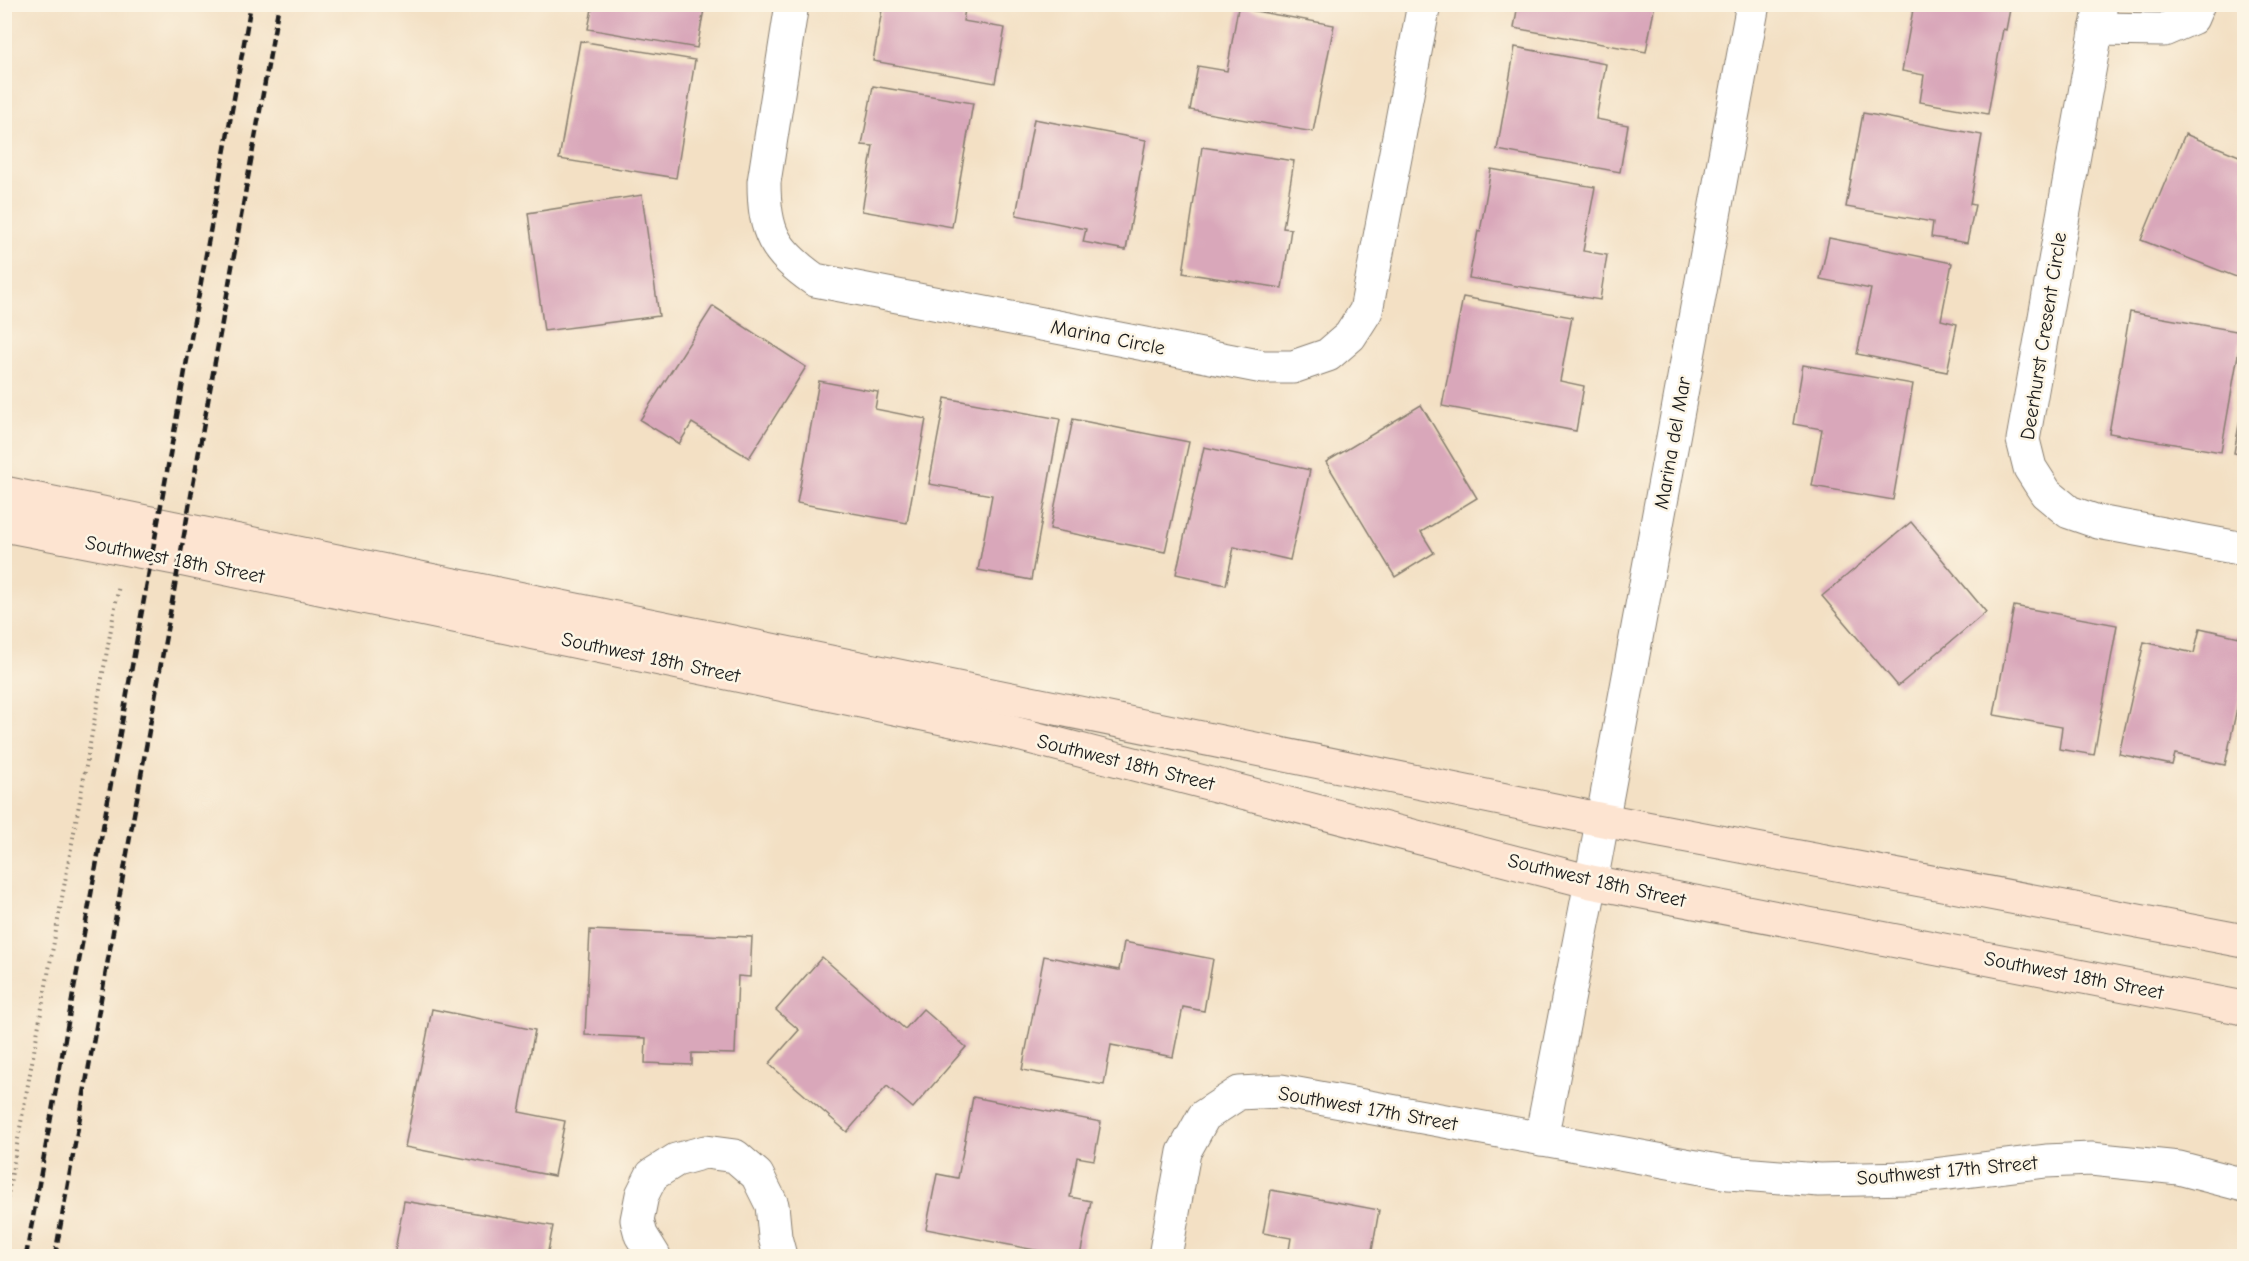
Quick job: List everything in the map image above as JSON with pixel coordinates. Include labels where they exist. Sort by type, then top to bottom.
[{"type":"main road","name":"Southwest 18th Street","points":[[4,493],[1603,820],[2244,941]]},
{"type":"main road","name":"Southwest 18th Street","points":[[4,525],[1010,732],[1591,882],[2244,1008]]},
{"type":"street","name":"Marina Circle","points":[[792,4],[764,182],[764,212],[773,239],[791,263],[815,280],[1263,367],[1293,368],[1328,355],[1350,336],[1366,311],[1424,4]]},
{"type":"street","name":"Marina del Mar","points":[[1591,882],[1753,4]]},
{"type":"street","points":[[2098,17],[2164,30],[2192,18],[2198,4]]},
{"type":"street","name":"Deerhurst Cresent Circle","points":[[2098,17],[2023,440],[2030,468],[2046,494],[2069,512],[2098,522],[2244,549]]},
{"type":"street","points":[[1541,1139],[1591,882]]},
{"type":"street","name":"Southwest 17th Street","points":[[1165,1257],[1184,1152],[1204,1116],[1239,1094],[1281,1091],[1729,1173],[1819,1180],[1909,1178],[2046,1161],[2091,1159],[2179,1168],[2244,1185]]},
{"type":"street","points":[[654,1257],[641,1236],[638,1220],[642,1195],[652,1175],[676,1160],[705,1152],[735,1156],[757,1175],[772,1205],[775,1237],[780,1257]]},
{"type":"path","points":[[4,1216],[126,549]]},
{"type":"building","points":[[593,4],[705,4],[697,48],[588,29]]},
{"type":"building","points":[[883,4],[966,4],[963,21],[1005,28],[995,83],[873,61]]},
{"type":"building","points":[[1518,4],[1655,4],[1646,52],[1514,28]]},
{"type":"building","points":[[1914,4],[2011,4],[2006,30],[2003,29],[1988,114],[1920,102],[1924,75],[1902,71]]},
{"type":"building","points":[[1238,8],[1334,25],[1313,132],[1190,110],[1198,66],[1227,71]]},
{"type":"building","points":[[580,41],[695,60],[676,178],[559,159]]},
{"type":"building","points":[[1515,47],[1606,64],[1596,119],[1628,125],[1620,172],[1497,150]]},
{"type":"building","points":[[873,86],[973,103],[952,227],[862,211],[873,146],[862,145]]},
{"type":"building","points":[[1863,113],[1982,135],[1970,204],[1975,205],[1967,243],[1931,237],[1933,222],[1846,207]]},
{"type":"building","points":[[1034,119],[1146,140],[1126,250],[1083,242],[1086,229],[1016,215]]},
{"type":"building","points":[[2185,134],[2244,158],[2244,280],[2141,240]]},
{"type":"building","points":[[1202,147],[1294,161],[1283,228],[1291,229],[1282,288],[1183,273]]},
{"type":"building","points":[[1491,169],[1595,187],[1583,251],[1607,255],[1600,300],[1469,278]]},
{"type":"building","points":[[642,195],[659,316],[544,331],[528,213]]},
{"type":"building","points":[[1829,238],[1952,263],[1941,320],[1957,324],[1947,372],[1857,354],[1871,289],[1820,279]]},
{"type":"building","points":[[1463,297],[1572,317],[1560,381],[1584,386],[1576,431],[1442,406]]},
{"type":"building","points":[[713,306],[806,367],[749,458],[692,423],[679,444],[640,420]]},
{"type":"building","points":[[2130,312],[2242,332],[2221,452],[2109,433]]},
{"type":"building","points":[[1803,365],[1913,384],[1893,500],[1812,486],[1822,429],[1793,424]]},
{"type":"building","points":[[819,381],[878,392],[875,409],[926,419],[907,523],[797,503]]},
{"type":"building","points":[[945,398],[1060,419],[1031,580],[978,570],[992,495],[929,484]]},
{"type":"building","points":[[2244,402],[2244,455],[2234,453]]},
{"type":"building","points":[[1421,405],[1477,498],[1421,532],[1434,553],[1395,577],[1326,462]]},
{"type":"building","points":[[1073,419],[1189,442],[1165,552],[1050,529]]},
{"type":"building","points":[[1204,447],[1310,470],[1290,560],[1234,547],[1226,585],[1176,574]]},
{"type":"building","points":[[1911,522],[1986,612],[1898,686],[1822,596]]},
{"type":"building","points":[[2014,606],[2117,625],[2094,755],[2059,749],[2062,727],[1994,715]]},
{"type":"building","points":[[2200,628],[2244,638],[2244,675],[2225,765],[2175,754],[2172,765],[2119,754],[2144,642],[2194,653]]},
{"type":"building","points":[[590,930],[752,937],[750,977],[738,976],[735,1054],[692,1053],[692,1065],[645,1063],[646,1038],[585,1035]]},
{"type":"building","points":[[1124,942],[1213,959],[1204,1011],[1183,1007],[1173,1057],[1111,1045],[1104,1085],[1022,1070],[1044,956],[1119,970]]},
{"type":"building","points":[[822,957],[905,1029],[923,1009],[966,1047],[913,1108],[887,1086],[847,1132],[769,1064],[799,1030],[776,1010]]},
{"type":"building","points":[[432,1009],[535,1030],[519,1112],[565,1121],[554,1176],[405,1147]]},
{"type":"building","points":[[973,1097],[1101,1122],[1094,1160],[1077,1157],[1070,1197],[1091,1201],[1080,1256],[1066,1256],[926,1229],[937,1174],[958,1178]]},
{"type":"building","points":[[1271,1190],[1379,1210],[1371,1256],[1288,1256],[1291,1238],[1263,1233]]},
{"type":"building","points":[[404,1201],[553,1226],[547,1256],[522,1256],[479,1249],[478,1256],[394,1256]]},
{"type":"railway","points":[[26,1256],[251,4]]},
{"type":"railway","points":[[55,1256],[279,4]]}]
